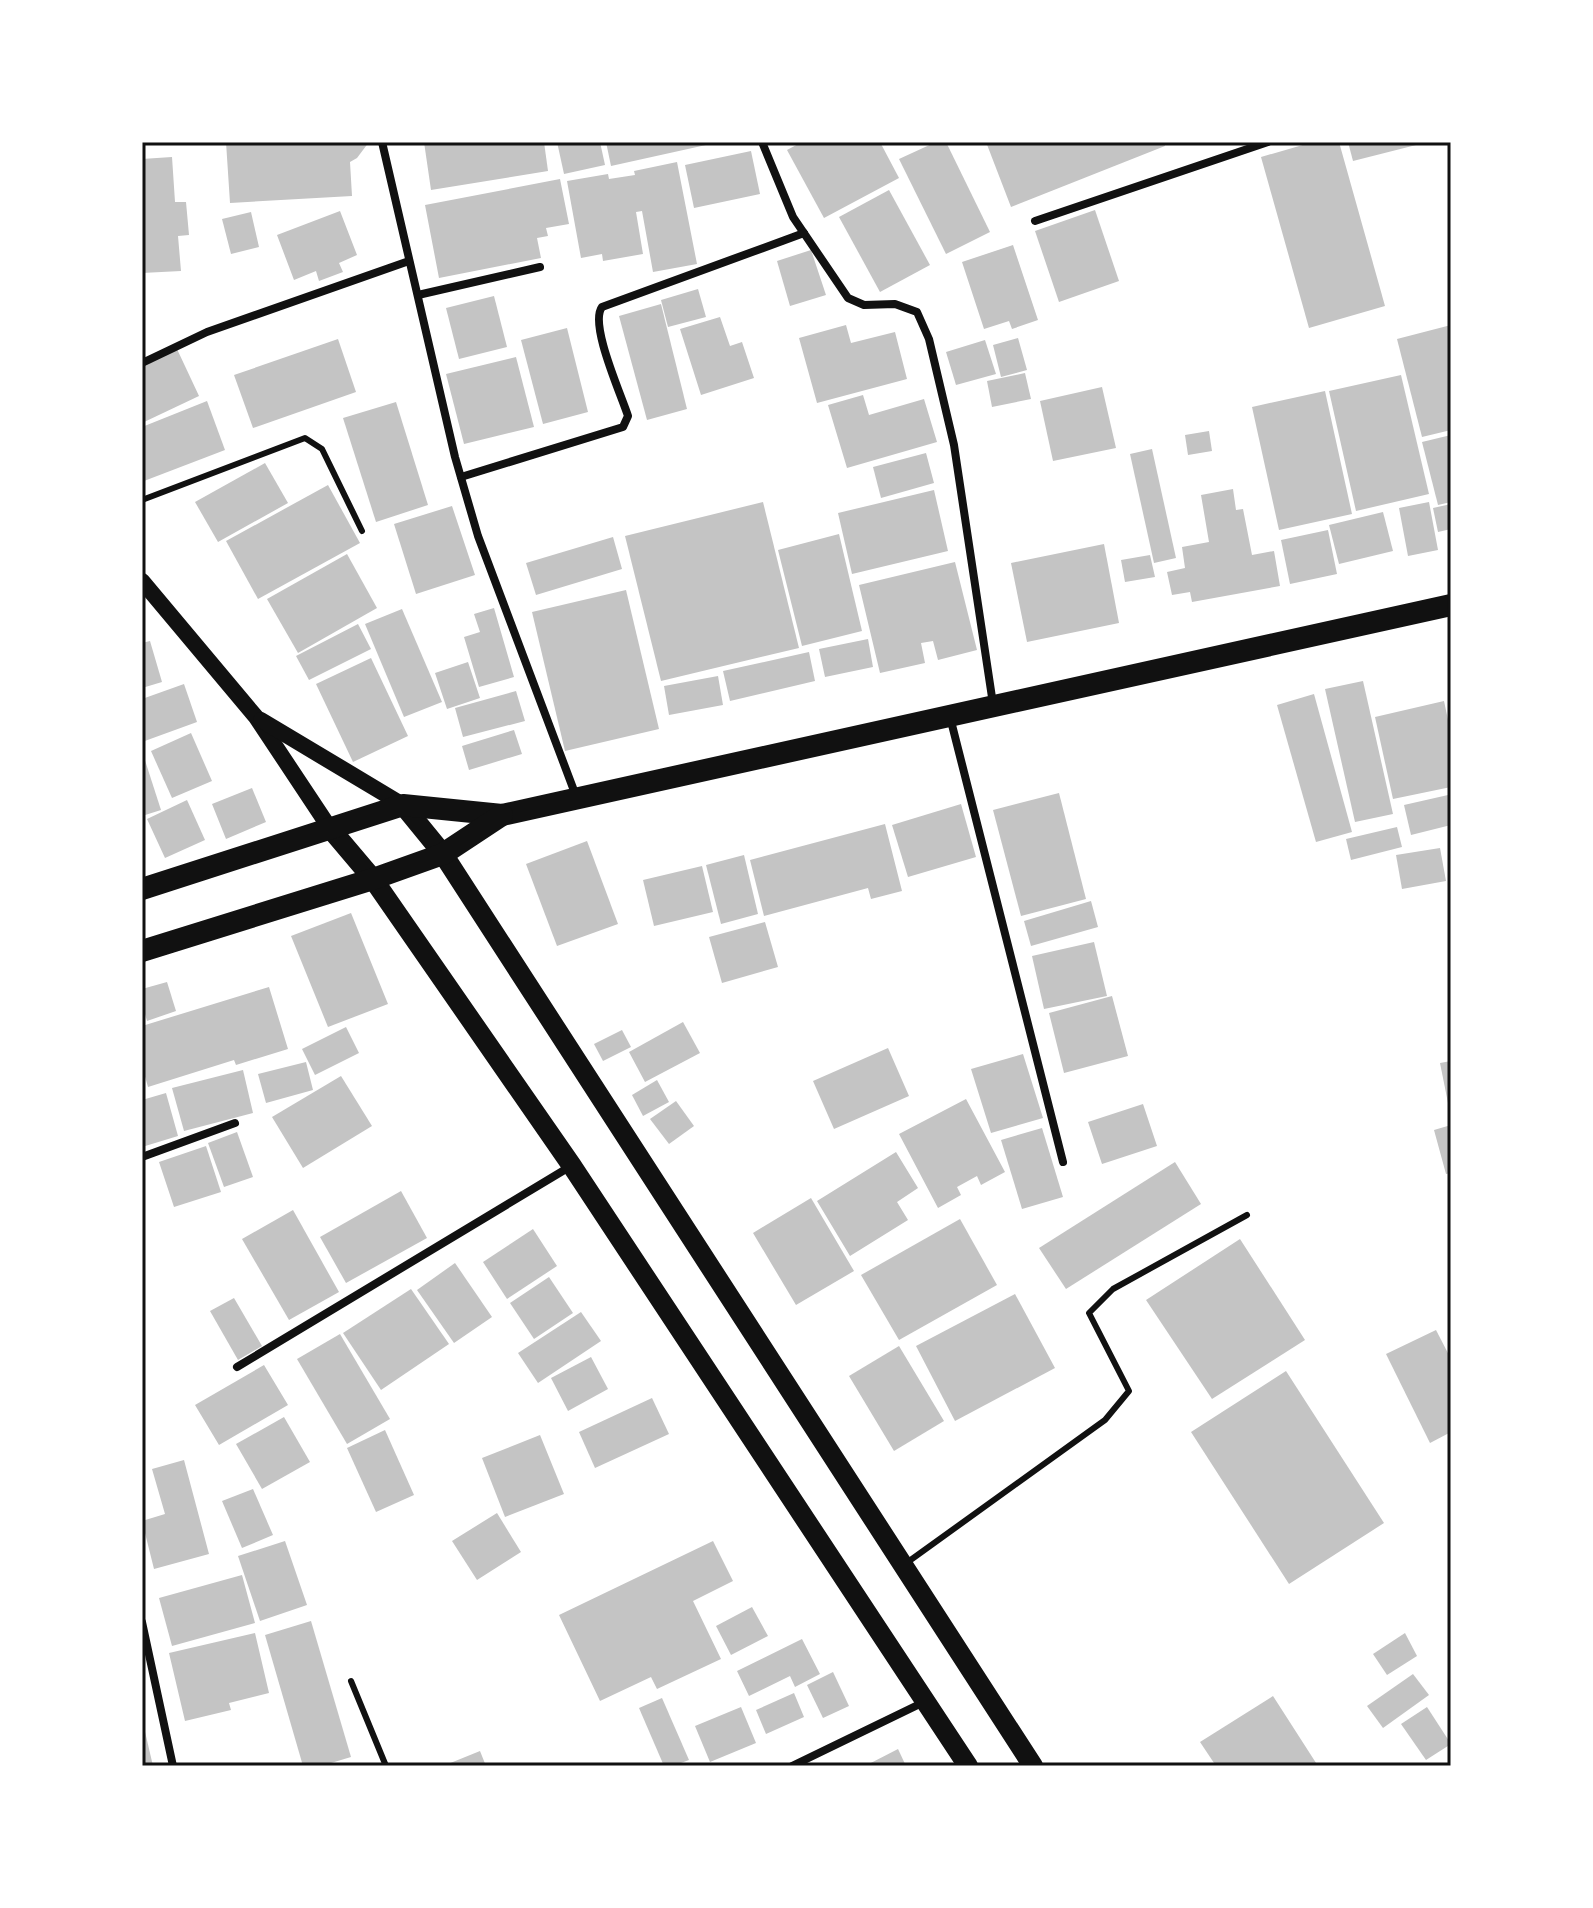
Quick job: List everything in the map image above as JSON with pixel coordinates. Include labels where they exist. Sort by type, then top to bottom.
[{"type":"highway","points":[[142,889],[403,805],[502,815],[1451,605]]},
{"type":"highway","points":[[142,951],[443,854],[502,815]]},
{"type":"main road","points":[[142,581],[256,717],[329,827],[373,879],[572,1166],[968,1766]]},
{"type":"main road","points":[[256,717],[403,805],[443,854],[1033,1766]]},
{"type":"street","points":[[382,142],[461,477],[478,536],[577,798]]},
{"type":"street","points":[[762,142],[793,217],[848,298],[864,305],[895,304],[917,312],[929,339],[954,445],[993,706]]},
{"type":"street","points":[[1035,221],[1268,142]]},
{"type":"street","points":[[461,477],[619,430],[626,423],[628,416],[600,332],[598,315],[602,307],[804,233]]},
{"type":"street","points":[[142,363],[207,332],[409,261]]},
{"type":"street","points":[[418,295],[540,267]]},
{"type":"street","points":[[950,716],[1063,1162]]},
{"type":"street","points":[[142,1157],[235,1123]]},
{"type":"street","points":[[237,1367],[572,1166]]},
{"type":"street","points":[[142,1622],[173,1766]]},
{"type":"street","points":[[792,1766],[925,1701]]},
{"type":"lane","points":[[142,500],[305,438],[322,449],[362,531]]},
{"type":"lane","points":[[905,1564],[1105,1420],[1129,1391],[1089,1313],[1113,1289],[1247,1215]]},
{"type":"lane","points":[[351,1681],[386,1766]]},
{"type":"building","points":[[226,142],[369,142],[350,162],[352,196],[230,203]]},
{"type":"building","points":[[424,142],[544,142],[548,171],[431,190]]},
{"type":"building","points":[[557,142],[600,142],[605,165],[564,174]]},
{"type":"building","points":[[606,142],[714,142],[715,143],[611,166]]},
{"type":"building","points":[[802,142],[880,142],[899,178],[824,218],[787,150]]},
{"type":"building","points":[[936,142],[946,142],[990,232],[946,254],[899,159]]},
{"type":"building","points":[[986,142],[1164,142],[1165,146],[1011,207]]},
{"type":"building","points":[[1313,142],[1339,142],[1385,306],[1309,328],[1261,157]]},
{"type":"building","points":[[1348,142],[1424,142],[1424,143],[1353,161]]},
{"type":"building","points":[[751,151],[760,194],[694,208],[685,165]]},
{"type":"building","points":[[172,157],[175,202],[186,202],[189,235],[178,236],[181,271],[142,273],[142,159]]},
{"type":"building","points":[[677,162],[697,264],[653,272],[642,211],[636,212],[643,254],[603,261],[602,254],[581,258],[567,181],[608,174],[609,179],[635,175],[634,171]]},
{"type":"building","points":[[560,179],[569,224],[546,228],[548,236],[537,238],[541,258],[439,278],[425,205]]},
{"type":"building","points":[[889,190],[930,265],[880,292],[839,217]]},
{"type":"building","points":[[1095,210],[1119,281],[1059,302],[1035,231]]},
{"type":"building","points":[[340,211],[357,255],[339,263],[343,272],[319,281],[316,271],[294,280],[277,235]]},
{"type":"building","points":[[251,212],[259,247],[231,254],[222,219]]},
{"type":"building","points":[[1013,245],[1038,320],[1012,329],[1009,321],[984,329],[962,262]]},
{"type":"building","points":[[811,250],[826,295],[790,306],[777,261]]},
{"type":"building","points":[[698,289],[706,317],[668,327],[661,300]]},
{"type":"building","points":[[494,296],[507,347],[459,359],[446,308]]},
{"type":"building","points":[[661,304],[687,409],[647,420],[619,316]]},
{"type":"building","points":[[720,317],[730,346],[742,342],[754,378],[701,395],[680,329]]},
{"type":"building","points":[[846,325],[851,343],[895,332],[907,379],[817,403],[799,338]]},
{"type":"building","points":[[1451,325],[1451,430],[1422,437],[1397,339]]},
{"type":"building","points":[[567,328],[588,412],[543,424],[521,340]]},
{"type":"building","points":[[1018,338],[1027,370],[1001,377],[993,345]]},
{"type":"building","points":[[338,339],[356,392],[253,428],[234,375]]},
{"type":"building","points":[[985,340],[996,374],[956,385],[946,352]]},
{"type":"building","points":[[177,349],[199,396],[142,423],[142,366]]},
{"type":"building","points":[[516,357],[534,427],[464,444],[446,374]]},
{"type":"building","points":[[1025,373],[1031,399],[992,407],[987,381]]},
{"type":"building","points":[[1401,375],[1429,494],[1356,511],[1329,391]]},
{"type":"building","points":[[1102,387],[1116,448],[1053,461],[1040,401]]},
{"type":"building","points":[[1325,391],[1352,514],[1279,530],[1252,407]]},
{"type":"building","points":[[863,395],[869,415],[924,399],[937,442],[847,468],[828,405]]},
{"type":"building","points":[[207,401],[225,450],[144,481],[142,427]]},
{"type":"building","points":[[396,402],[428,505],[376,522],[343,418]]},
{"type":"building","points":[[1209,431],[1212,451],[1188,455],[1185,435]]},
{"type":"building","points":[[1451,435],[1451,502],[1438,505],[1422,442]]},
{"type":"building","points":[[1152,449],[1176,558],[1154,563],[1130,454]]},
{"type":"building","points":[[926,453],[934,483],[881,498],[873,467]]},
{"type":"building","points":[[265,463],[288,503],[218,542],[195,502]]},
{"type":"building","points":[[328,485],[360,543],[258,599],[226,541]]},
{"type":"building","points":[[1233,489],[1236,510],[1243,509],[1252,555],[1274,551],[1280,586],[1192,602],[1190,592],[1172,595],[1167,572],[1185,568],[1182,547],[1209,542],[1201,495]]},
{"type":"building","points":[[934,490],[948,551],[852,574],[838,513]]},
{"type":"building","points":[[763,502],[799,648],[661,681],[625,536]]},
{"type":"building","points":[[1429,502],[1438,550],[1408,556],[1399,508]]},
{"type":"building","points":[[1451,504],[1451,529],[1438,532],[1433,508]]},
{"type":"building","points":[[452,506],[475,575],[416,594],[394,524]]},
{"type":"building","points":[[1383,512],[1393,551],[1339,564],[1329,525]]},
{"type":"building","points":[[1328,530],[1337,574],[1290,584],[1281,540]]},
{"type":"building","points":[[839,534],[862,631],[802,646],[778,550]]},
{"type":"building","points":[[613,537],[622,569],[536,595],[526,563]]},
{"type":"building","points":[[1104,544],[1119,623],[1027,642],[1011,563]]},
{"type":"building","points":[[347,554],[377,608],[298,653],[267,599]]},
{"type":"building","points":[[1150,555],[1155,577],[1125,582],[1121,560]]},
{"type":"building","points":[[955,562],[977,650],[938,660],[933,641],[921,643],[925,663],[880,673],[859,585]]},
{"type":"building","points":[[626,590],[659,729],[565,751],[532,612]]},
{"type":"building","points":[[494,608],[514,677],[479,687],[464,637],[480,632],[474,614]]},
{"type":"building","points":[[402,609],[442,702],[404,717],[365,624]]},
{"type":"building","points":[[358,624],[371,649],[309,680],[296,656]]},
{"type":"building","points":[[868,639],[873,667],[825,677],[819,649]]},
{"type":"building","points":[[150,641],[162,682],[142,688],[142,643]]},
{"type":"building","points":[[809,652],[815,681],[730,701],[723,671]]},
{"type":"building","points":[[371,658],[408,736],[353,762],[316,684]]},
{"type":"building","points":[[468,662],[480,698],[447,709],[435,673]]},
{"type":"building","points":[[718,676],[723,705],[669,715],[664,686]]},
{"type":"building","points":[[1363,681],[1393,814],[1355,822],[1325,689]]},
{"type":"building","points":[[184,684],[197,722],[142,742],[142,699]]},
{"type":"building","points":[[516,691],[525,721],[463,737],[455,708]]},
{"type":"building","points":[[1314,694],[1352,832],[1316,842],[1277,705]]},
{"type":"building","points":[[1444,701],[1451,734],[1451,787],[1393,799],[1375,717]]},
{"type":"building","points":[[514,730],[522,754],[469,770],[462,746]]},
{"type":"building","points":[[191,733],[212,781],[172,798],[151,751]]},
{"type":"building","points":[[142,751],[161,810],[142,816]]},
{"type":"building","points":[[252,788],[266,822],[226,839],[212,804]]},
{"type":"building","points":[[1059,793],[1086,899],[1021,916],[993,810]]},
{"type":"building","points":[[1448,795],[1451,825],[1411,835],[1404,805]]},
{"type":"building","points":[[187,800],[205,840],[165,858],[147,819]]},
{"type":"building","points":[[961,804],[976,857],[908,877],[892,825]]},
{"type":"building","points":[[885,824],[902,891],[871,899],[868,888],[764,916],[750,860]]},
{"type":"building","points":[[1397,827],[1402,847],[1351,860],[1346,839]]},
{"type":"building","points":[[587,841],[618,924],[557,946],[526,864]]},
{"type":"building","points":[[1440,848],[1446,881],[1402,889],[1396,855]]},
{"type":"building","points":[[744,855],[758,914],[721,924],[706,865]]},
{"type":"building","points":[[702,866],[713,912],[654,926],[643,880]]},
{"type":"building","points":[[1091,901],[1098,927],[1031,946],[1024,921]]},
{"type":"building","points":[[351,913],[388,1004],[328,1027],[291,936]]},
{"type":"building","points":[[765,922],[778,967],[722,983],[709,937]]},
{"type":"building","points":[[1094,942],[1107,996],[1044,1009],[1032,956]]},
{"type":"building","points":[[167,982],[176,1011],[147,1021],[142,989]]},
{"type":"building","points":[[269,987],[288,1049],[236,1065],[234,1060],[148,1087],[142,1066],[142,1026]]},
{"type":"building","points":[[1112,996],[1128,1056],[1064,1073],[1049,1013]]},
{"type":"building","points":[[683,1022],[700,1053],[645,1082],[629,1052]]},
{"type":"building","points":[[346,1027],[359,1053],[315,1075],[302,1049]]},
{"type":"building","points":[[622,1030],[631,1047],[603,1061],[594,1044]]},
{"type":"building","points":[[888,1048],[909,1096],[834,1129],[813,1081]]},
{"type":"building","points":[[1023,1054],[1043,1118],[991,1133],[971,1069]]},
{"type":"building","points":[[1451,1061],[1451,1102],[1448,1103],[1440,1063]]},
{"type":"building","points":[[306,1062],[313,1090],[266,1103],[258,1074]]},
{"type":"building","points":[[243,1070],[253,1113],[184,1131],[172,1088]]},
{"type":"building","points":[[341,1076],[372,1126],[303,1168],[272,1117]]},
{"type":"building","points":[[657,1080],[669,1102],[643,1116],[632,1095]]},
{"type":"building","points":[[166,1093],[178,1136],[142,1147],[142,1100]]},
{"type":"building","points":[[966,1099],[1005,1172],[981,1185],[977,1176],[957,1187],[961,1195],[938,1208],[899,1134]]},
{"type":"building","points":[[676,1101],[694,1126],[669,1144],[650,1119]]},
{"type":"building","points":[[1143,1104],[1157,1146],[1102,1164],[1088,1122]]},
{"type":"building","points":[[1451,1125],[1451,1173],[1446,1174],[1434,1130]]},
{"type":"building","points":[[1042,1128],[1063,1197],[1022,1209],[1001,1140]]},
{"type":"building","points":[[237,1132],[253,1177],[224,1187],[208,1143]]},
{"type":"building","points":[[206,1146],[221,1192],[174,1207],[159,1162]]},
{"type":"building","points":[[896,1152],[918,1188],[897,1202],[908,1220],[850,1256],[817,1201]]},
{"type":"building","points":[[1175,1162],[1201,1204],[1066,1289],[1039,1248]]},
{"type":"building","points":[[401,1191],[427,1238],[346,1283],[320,1237]]},
{"type":"building","points":[[811,1198],[854,1271],[796,1305],[753,1233]]},
{"type":"building","points":[[293,1210],[339,1292],[289,1320],[242,1239]]},
{"type":"building","points":[[960,1219],[997,1285],[899,1340],[861,1275]]},
{"type":"building","points":[[533,1229],[557,1266],[507,1299],[483,1262]]},
{"type":"building","points":[[1240,1239],[1305,1340],[1212,1399],[1146,1300]]},
{"type":"building","points":[[455,1263],[492,1317],[454,1343],[417,1290]]},
{"type":"building","points":[[549,1277],[573,1313],[534,1339],[510,1303]]},
{"type":"building","points":[[411,1289],[449,1344],[381,1390],[343,1333]]},
{"type":"building","points":[[1015,1294],[1055,1368],[955,1421],[916,1346]]},
{"type":"building","points":[[234,1298],[262,1346],[238,1360],[210,1311]]},
{"type":"building","points":[[581,1312],[601,1341],[538,1383],[518,1353]]},
{"type":"building","points":[[1436,1330],[1451,1359],[1451,1432],[1430,1443],[1386,1354]]},
{"type":"building","points":[[340,1334],[390,1419],[347,1444],[297,1359]]},
{"type":"building","points":[[899,1346],[944,1421],[894,1451],[849,1376]]},
{"type":"building","points":[[591,1357],[608,1389],[568,1411],[551,1378]]},
{"type":"building","points":[[264,1365],[288,1405],[219,1445],[195,1405]]},
{"type":"building","points":[[1286,1371],[1384,1523],[1289,1584],[1191,1432]]},
{"type":"building","points":[[652,1398],[669,1434],[595,1468],[579,1432]]},
{"type":"building","points":[[284,1417],[310,1462],[262,1489],[236,1444]]},
{"type":"building","points":[[385,1430],[414,1495],[376,1512],[347,1448]]},
{"type":"building","points":[[540,1435],[564,1494],[505,1517],[482,1458]]},
{"type":"building","points":[[184,1460],[209,1554],[154,1569],[142,1521],[165,1514],[152,1469]]},
{"type":"building","points":[[253,1489],[273,1535],[242,1548],[222,1501]]},
{"type":"building","points":[[497,1513],[521,1552],[477,1580],[452,1541]]},
{"type":"building","points":[[285,1541],[307,1605],[260,1621],[238,1556]]},
{"type":"building","points":[[713,1541],[733,1581],[693,1601],[721,1659],[657,1689],[651,1677],[600,1701],[559,1615]]},
{"type":"building","points":[[242,1575],[255,1623],[172,1646],[159,1598]]},
{"type":"building","points":[[752,1607],[768,1636],[731,1655],[716,1626]]},
{"type":"building","points":[[311,1621],[351,1757],[321,1766],[303,1766],[265,1635]]},
{"type":"building","points":[[255,1633],[269,1693],[229,1703],[231,1710],[185,1721],[169,1653]]},
{"type":"building","points":[[1405,1633],[1417,1656],[1387,1675],[1373,1654]]},
{"type":"building","points":[[802,1639],[820,1674],[795,1687],[790,1676],[749,1696],[737,1671]]},
{"type":"building","points":[[833,1672],[849,1706],[823,1718],[807,1685]]},
{"type":"building","points":[[1413,1674],[1429,1695],[1383,1728],[1367,1706]]},
{"type":"building","points":[[794,1693],[804,1717],[766,1734],[756,1710]]},
{"type":"building","points":[[1273,1696],[1318,1766],[1216,1766],[1200,1742]]},
{"type":"building","points":[[662,1698],[689,1760],[673,1766],[664,1766],[639,1708]]},
{"type":"building","points":[[741,1707],[756,1743],[710,1762],[695,1726]]},
{"type":"building","points":[[1427,1707],[1451,1744],[1426,1760],[1401,1724]]},
{"type":"building","points":[[143,1723],[153,1766],[142,1766]]},
{"type":"building","points":[[898,1749],[906,1766],[865,1766]]},
{"type":"building","points":[[480,1751],[486,1766],[443,1766]]}]
